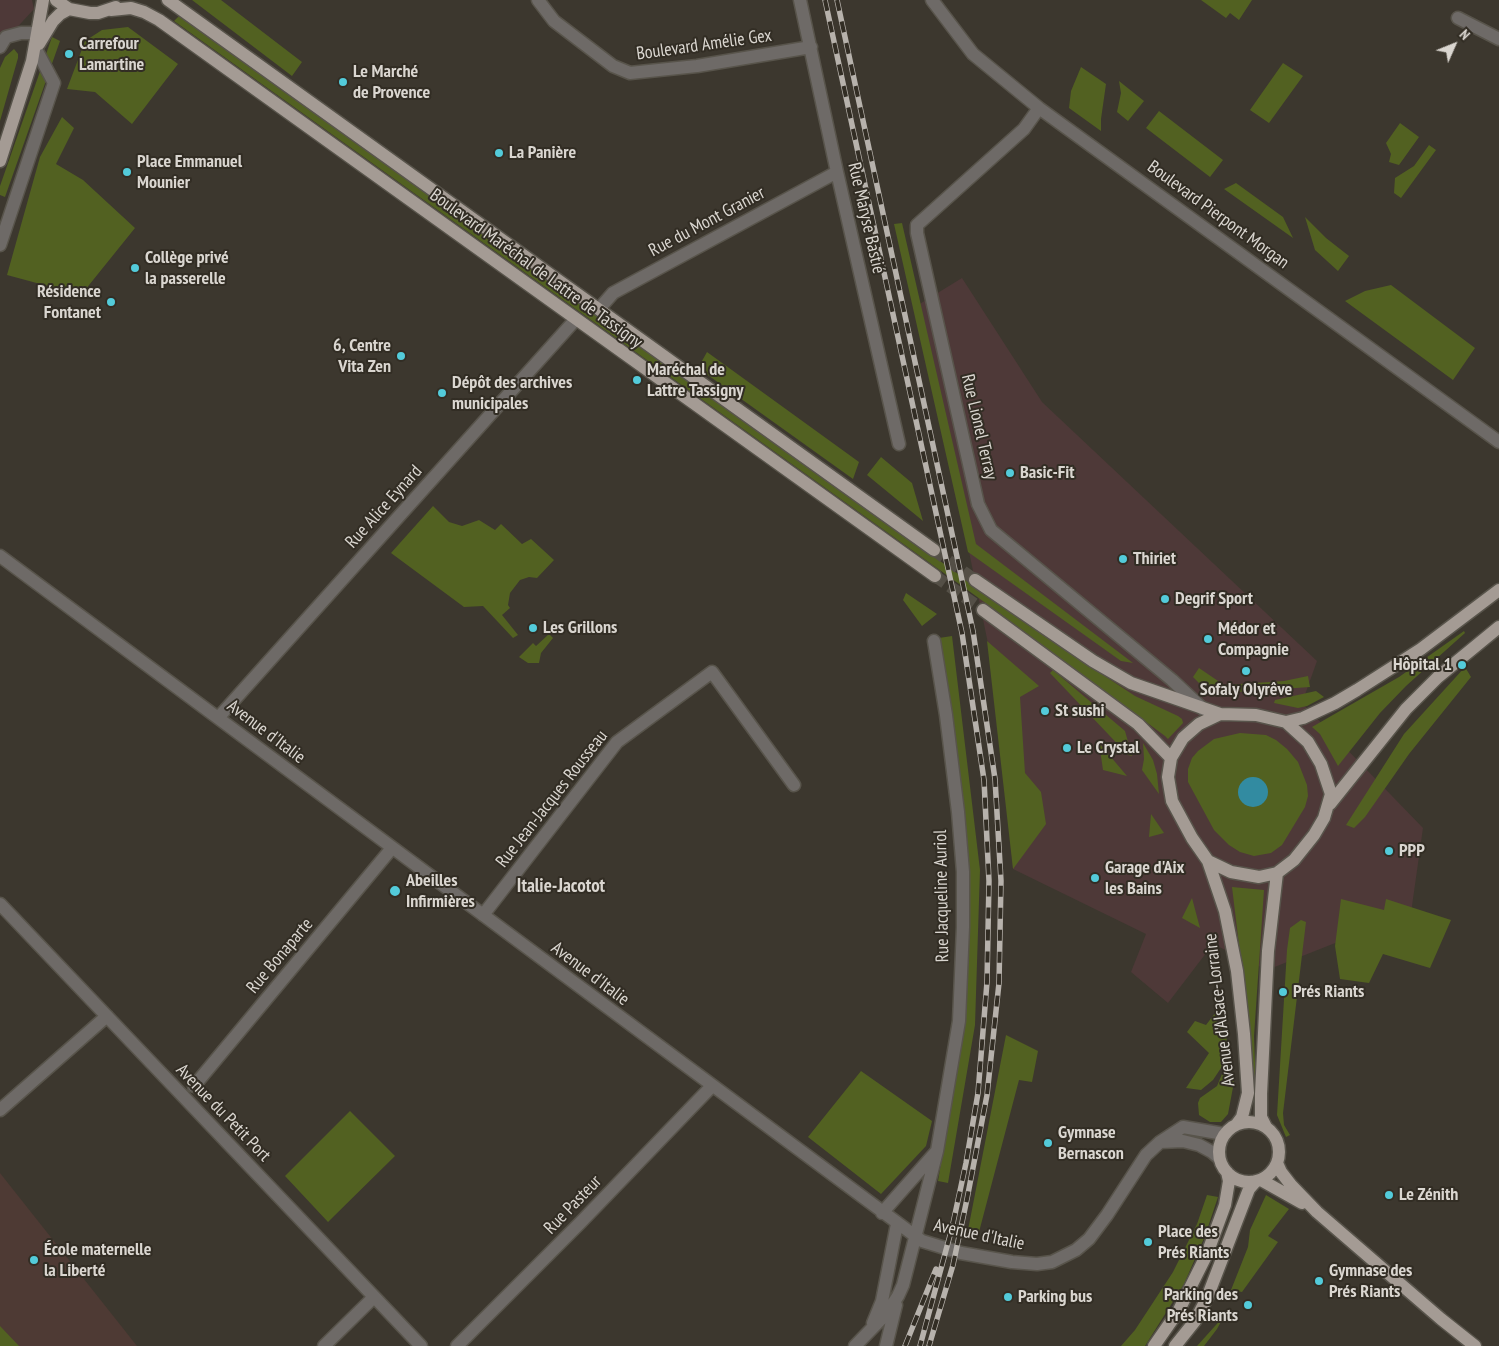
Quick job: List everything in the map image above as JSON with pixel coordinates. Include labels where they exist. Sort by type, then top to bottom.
[{"type":"main road","points":[[34,56],[42,0]]},
{"type":"main road","points":[[56,0],[69,8],[90,13],[111,10],[126,0]]},
{"type":"main road","name":"Boulevard Maréchal de Lattre de Tassigny","points":[[168,0],[934,550]]},
{"type":"main road","points":[[0,160],[34,56],[48,27],[60,14],[69,8]]},
{"type":"main road","name":"Boulevard Maréchal de Lattre de Tassigny","points":[[111,10],[131,8],[159,20],[935,576]]},
{"type":"main road","points":[[975,580],[1093,661],[1131,683],[1220,714],[1256,715],[1290,726],[1308,742],[1321,764],[1331,794]]},
{"type":"main road","points":[[1290,726],[1335,704],[1392,668],[1421,649],[1499,590]]},
{"type":"main road","points":[[983,610],[1138,724],[1171,758]]},
{"type":"main road","points":[[1220,714],[1199,724],[1182,738],[1171,758],[1168,777],[1172,801],[1192,838],[1208,861],[1231,872],[1259,877],[1277,872],[1294,860],[1314,835],[1324,818],[1331,794],[1364,746],[1398,706],[1430,674],[1499,618]]},
{"type":"main road","points":[[1326,808],[1406,709],[1438,677],[1499,627]]},
{"type":"main road","name":"Avenue d'Alsace-Lorraine","points":[[1208,861],[1225,911],[1237,971],[1244,1034],[1248,1093],[1242,1117],[1236,1125]]},
{"type":"main road","name":"Avenue d'Alsace-Lorraine","points":[[1266,1127],[1261,1117],[1261,1094],[1268,950],[1277,872]]},
{"type":"main road","points":[[1154,1346],[1179,1310],[1207,1254],[1225,1205],[1229,1181],[1220,1158],[1219,1150],[1224,1134],[1236,1125],[1246,1122],[1257,1123],[1266,1127],[1273,1134],[1278,1144],[1277,1163],[1268,1176],[1258,1181],[1249,1189],[1207,1298],[1195,1321],[1175,1346]]},
{"type":"main road","points":[[1277,1163],[1291,1185],[1316,1212],[1475,1346]]},
{"type":"main road","points":[[1227,1172],[1240,1180],[1258,1181],[1316,1212]]},
{"type":"street","name":"Boulevard Amélie Gex","points":[[538,0],[554,21],[613,66],[630,74],[697,66],[811,47]]},
{"type":"street","name":"Rue Maryse Bastié","points":[[800,0],[899,444]]},
{"type":"street","name":"Boulevard Pierpont Morgan","points":[[932,0],[973,54],[1039,108],[1499,442]]},
{"type":"street","points":[[1458,18],[1499,39]]},
{"type":"street","points":[[3,42],[21,34],[38,33]]},
{"type":"street","points":[[0,245],[54,83],[34,56]]},
{"type":"street","name":"Rue Lionel Terray","points":[[1039,108],[1024,128],[916,225],[916,233],[978,504],[991,530],[1172,680],[1203,708]]},
{"type":"street","name":"Rue du Mont Granier","points":[[599,309],[613,293],[837,172]]},
{"type":"street","name":"Rue Alice Eynard","points":[[218,718],[576,319]]},
{"type":"street","name":"Avenue d'Italie","points":[[0,556],[922,1241],[961,1253],[1012,1262],[1037,1264],[1052,1262],[1076,1250],[1088,1239],[1107,1215],[1146,1155],[1160,1142],[1183,1128],[1224,1134]]},
{"type":"street","name":"Rue Jacqueline Auriol","points":[[855,1346],[886,1314],[903,1285],[937,1151],[959,1022],[963,881],[957,803],[946,714],[934,641]]},
{"type":"street","name":"Rue Jean-Jacques Rousseau","points":[[483,915],[617,742],[712,672],[794,785]]},
{"type":"street","name":"Rue Bonaparte","points":[[194,1086],[392,848]]},
{"type":"street","name":"Avenue du Petit Port","points":[[0,904],[421,1346]]},
{"type":"street","points":[[0,1110],[106,1016]]},
{"type":"street","name":"Rue Pasteur","points":[[457,1346],[582,1222],[712,1086]]},
{"type":"street","points":[[1160,1142],[1183,1141],[1199,1145],[1220,1158]]},
{"type":"street","points":[[882,1213],[937,1151]]},
{"type":"street","points":[[870,1331],[882,1301],[897,1224]]},
{"type":"street","points":[[324,1346],[374,1296]]},
{"type":"street","name":"Rue Jacqueline Auriol","points":[[886,1346],[898,1296]]},
{"type":"shaded area","points":[[0,0],[32,0],[34,9],[0,46]]},
{"type":"shaded area","points":[[962,278],[1042,402],[1317,661],[1302,703],[1423,828],[1411,913],[1267,970],[1213,944],[1168,1003],[1131,972],[1146,934],[1013,869],[997,687],[918,305]]},
{"type":"shaded area","name":"École maternelle la Liberté","points":[[0,1173],[137,1346],[0,1346]]},
{"type":"green space","points":[[192,0],[221,0],[302,62],[292,76]]},
{"type":"green space","points":[[1201,0],[1252,0],[1239,20],[1230,13],[1226,18]]},
{"type":"green space","points":[[180,15],[1011,612],[1135,696],[1178,716],[1182,719],[1183,723],[1168,739],[994,609],[174,21]]},
{"type":"green space","points":[[128,27],[178,64],[132,124],[95,92],[67,89],[85,41],[102,30]]},
{"type":"green space","points":[[52,37],[60,41],[5,197],[0,195],[0,186]]},
{"type":"green space","points":[[14,49],[18,54],[18,58],[0,121],[0,68],[5,57]]},
{"type":"green space","points":[[1283,63],[1303,76],[1269,123],[1250,110]]},
{"type":"green space","points":[[1081,67],[1106,84],[1101,131],[1069,108],[1071,91]]},
{"type":"green space","points":[[1119,81],[1144,101],[1128,121],[1117,112],[1121,93]]},
{"type":"green space","points":[[1159,111],[1223,160],[1210,177],[1146,128]]},
{"type":"green space","points":[[62,117],[74,128],[56,164],[83,180],[135,228],[81,295],[7,275],[40,157]]},
{"type":"green space","points":[[1400,123],[1419,137],[1399,165],[1389,162],[1391,154],[1386,143]]},
{"type":"green space","points":[[1429,145],[1436,150],[1401,198],[1394,193],[1395,178],[1414,166]]},
{"type":"green space","points":[[1236,183],[1283,217],[1293,238],[1224,189]]},
{"type":"green space","points":[[1305,217],[1326,238],[1349,256],[1338,271],[1315,250]]},
{"type":"green space","points":[[902,223],[976,544],[1133,663],[1121,661],[968,552],[894,224]]},
{"type":"green space","points":[[1391,285],[1475,348],[1453,380],[1345,301],[1365,291]]},
{"type":"green space","points":[[707,352],[859,462],[853,479],[698,368]]},
{"type":"green space","points":[[881,457],[912,483],[923,521],[867,475]]},
{"type":"green space","points":[[433,506],[449,522],[462,526],[479,520],[495,530],[501,524],[522,544],[531,539],[554,560],[537,578],[529,577],[520,580],[510,593],[508,605],[510,608],[502,615],[518,635],[513,638],[483,606],[464,607],[391,553]]},
{"type":"green space","points":[[906,593],[937,614],[922,626],[903,600]]},
{"type":"green space","points":[[1464,631],[1465,633],[1406,686],[1380,713],[1338,766],[1320,734],[1312,727],[1399,677]]},
{"type":"green space","points":[[549,634],[553,638],[541,653],[539,663],[528,663],[519,657],[533,643],[536,646]]},
{"type":"green space","points":[[952,636],[980,870],[975,1025],[948,1183],[938,1181],[964,1023],[968,871],[939,638]]},
{"type":"green space","points":[[987,641],[1039,686],[1020,697],[1025,773],[1041,792],[1046,824],[1013,869]]},
{"type":"green space","points":[[1465,667],[1471,677],[1409,754],[1365,817],[1354,828],[1346,825],[1404,734]]},
{"type":"green space","points":[[1199,668],[1224,685],[1284,681],[1308,676],[1310,687],[1210,694],[1193,677]]},
{"type":"green space","points":[[1053,670],[1125,731],[1132,756],[1128,755],[1050,673]]},
{"type":"green space","points":[[1316,691],[1324,697],[1307,706],[1298,708],[1274,703],[1275,700]]},
{"type":"green space","points":[[1240,733],[1266,735],[1276,740],[1298,762],[1307,785],[1308,796],[1305,807],[1282,845],[1271,853],[1254,856],[1240,852],[1229,845],[1214,830],[1188,782],[1188,769],[1192,758],[1198,751],[1214,739]]},
{"type":"green space","points":[[1099,743],[1127,776],[1103,770]]},
{"type":"green space","points":[[1143,743],[1153,760],[1157,774],[1159,794],[1142,770],[1144,759]]},
{"type":"green space","points":[[1151,814],[1164,833],[1149,837]]},
{"type":"green space","points":[[1232,887],[1264,890],[1254,1036],[1256,1089],[1252,1088],[1250,1035]]},
{"type":"green space","points":[[1192,898],[1200,928],[1182,918]]},
{"type":"green space","points":[[1341,899],[1384,910],[1386,899],[1451,920],[1430,968],[1383,954],[1369,983],[1340,979],[1335,946]]},
{"type":"green space","points":[[1301,920],[1306,922],[1283,1113],[1284,1125],[1290,1135],[1286,1137],[1277,1115],[1287,950],[1290,928]]},
{"type":"green space","points":[[1222,1004],[1229,1056],[1213,1080],[1201,1090],[1186,1088],[1209,1053],[1187,1032],[1195,1021],[1206,1025]]},
{"type":"green space","points":[[1006,1035],[1038,1051],[1032,1082],[1019,1080],[979,1232],[968,1230]]},
{"type":"green space","points":[[861,1071],[932,1121],[926,1146],[881,1194],[808,1137]]},
{"type":"green space","points":[[1226,1071],[1234,1082],[1228,1114],[1221,1122],[1210,1122],[1199,1115],[1198,1103],[1200,1098],[1217,1086],[1222,1074]]},
{"type":"green space","points":[[350,1111],[395,1156],[328,1222],[285,1176]]},
{"type":"green space","points":[[1207,1195],[1218,1197],[1205,1236],[1184,1284],[1145,1346],[1121,1346],[1135,1330],[1173,1272],[1197,1224]]},
{"type":"green space","points":[[1266,1195],[1289,1209],[1268,1236],[1278,1242],[1242,1292],[1231,1290],[1248,1247],[1250,1230]]},
{"type":"green space","points":[[1224,1316],[1204,1346],[1197,1346]]},
{"type":"green space","points":[[0,1326],[19,1346],[0,1346]]},
{"type":"water","points":[[1253,777],[1263,782],[1268,792],[1263,802],[1253,807],[1243,802],[1238,792],[1243,782]]},
{"type":"tunnel","points":[[934,550],[975,580]]},
{"type":"tunnel","points":[[935,576],[983,610]]},
{"type":"railway","points":[[825,0],[962,633],[984,780],[989,881],[987,982],[978,1093],[952,1228],[920,1346]]},
{"type":"railway","points":[[837,0],[973,631],[995,779],[1001,881],[999,983],[987,1095],[953,1265],[929,1346]]},
{"type":"railway","points":[[905,1346],[936,1269]]},
{"type":"place","name":"Carrefour Lamartine","points":[[69,54]]},
{"type":"place","name":"Le Marché de Provence","points":[[343,82]]},
{"type":"place","name":"La Panière","points":[[499,153]]},
{"type":"place","name":"Place Emmanuel Mounier","points":[[127,172]]},
{"type":"place","name":"Collège privé la passerelle","points":[[135,268]]},
{"type":"place","name":"Résidence Fontanet","points":[[111,302]]},
{"type":"place","name":"6, Centre Vita Zen","points":[[401,356]]},
{"type":"place","name":"Maréchal de Lattre Tassigny","points":[[637,380]]},
{"type":"place","name":"Dépôt des archives municipales","points":[[442,393]]},
{"type":"place","name":"Basic-Fit","points":[[1010,473]]},
{"type":"place","name":"Thiriet","points":[[1123,559]]},
{"type":"place","name":"Degrif Sport","points":[[1165,599]]},
{"type":"place","name":"Les Grillons","points":[[533,628]]},
{"type":"place","name":"Médor et Compagnie","points":[[1208,639]]},
{"type":"place","name":"Hôpital 1","points":[[1462,665]]},
{"type":"place","name":"Sofaly Olyrêve","points":[[1246,671]]},
{"type":"place","name":"St sushi","points":[[1045,711]]},
{"type":"place","name":"Le Crystal","points":[[1067,748]]},
{"type":"place","name":"PPP","points":[[1389,851]]},
{"type":"place","name":"Garage d'Aix les Bains","points":[[1095,878]]},
{"type":"place","name":"Abeilles Infirmières","points":[[395,891]]},
{"type":"place","name":"Prés Riants","points":[[1283,992]]},
{"type":"place","name":"Gymnase Bernascon","points":[[1048,1143]]},
{"type":"place","name":"Le Zénith","points":[[1389,1195]]},
{"type":"place","name":"Place des Prés Riants","points":[[1148,1242]]},
{"type":"place","name":"École maternelle la Liberté","points":[[34,1260]]},
{"type":"place","name":"Gymnase des Prés Riants","points":[[1319,1281]]},
{"type":"place","name":"Parking bus","points":[[1008,1297]]},
{"type":"place","name":"Parking des Prés Riants","points":[[1248,1305]]},
{"type":"district","name":"Italie-Jacotot","points":[[561,887]]}]
